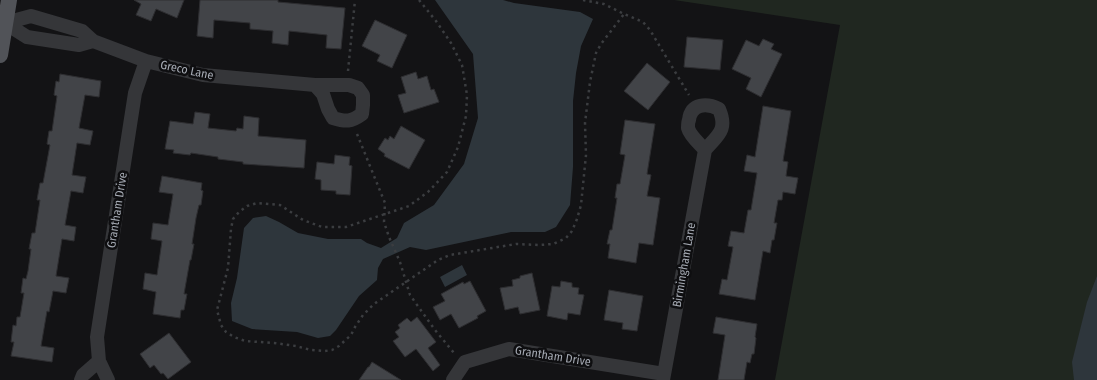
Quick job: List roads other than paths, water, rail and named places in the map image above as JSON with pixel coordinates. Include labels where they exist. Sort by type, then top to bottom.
[{"type":"main road","points":[[0,56],[3,23],[9,0]]},
{"type":"street","name":"Greco Lane","points":[[3,23],[30,16],[82,31],[92,41],[146,61],[203,75],[315,85]]},
{"type":"street","name":"Greco Lane","points":[[3,23],[27,36],[79,45],[92,41]]},
{"type":"street","name":"Grantham Drive","points":[[108,380],[99,361],[98,337],[100,320],[135,93],[146,61]]},
{"type":"street","name":"Birmingham Lane","points":[[664,377],[705,150]]},
{"type":"street","name":"Grantham Drive","points":[[452,380],[465,362],[510,349],[664,377]]},
{"type":"street","points":[[81,380],[83,375],[99,361]]}]
